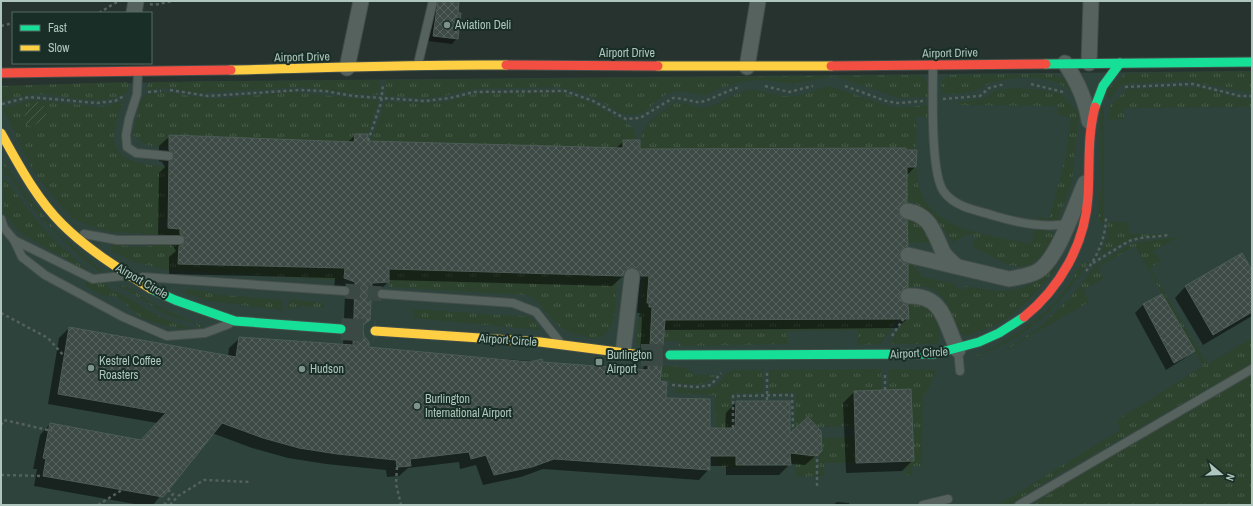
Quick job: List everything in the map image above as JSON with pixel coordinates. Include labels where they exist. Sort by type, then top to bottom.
[{"type":"street","points":[[347,68],[361,1]]},
{"type":"street","points":[[747,67],[758,1]]},
{"type":"street","points":[[1089,63],[1091,1]]},
{"type":"street","points":[[134,12],[135,2]]},
{"type":"street","name":"Airport Drive","points":[[1,73],[129,68],[347,68],[417,65],[747,67],[1252,62]]},
{"type":"street","name":"Airport Circle","points":[[670,355],[934,354],[958,350],[1003,332],[1048,297],[1067,269],[1081,238],[1087,213],[1090,171],[1090,130],[1088,108],[1075,79],[1065,63]]},
{"type":"street","name":"Airport Circle","points":[[1090,130],[1094,106],[1101,89],[1120,63]]},
{"type":"street","name":"Airport Circle","points":[[1,133],[27,180],[62,224],[94,251],[151,289],[175,300],[235,321],[340,329]]},
{"type":"street","points":[[908,255],[1009,279],[1023,277],[1038,270],[1049,261],[1090,171]]},
{"type":"street","points":[[907,211],[922,216],[931,225],[944,253],[956,266]]},
{"type":"street","points":[[623,353],[632,276]]},
{"type":"street","points":[[908,296],[918,296],[930,299],[939,307],[958,350]]},
{"type":"street","name":"Airport Circle","points":[[375,331],[562,345],[641,355]]},
{"type":"lane","points":[[417,65],[433,1]]},
{"type":"lane","points":[[933,65],[934,126],[937,174],[943,191],[958,205],[1006,219],[1051,227],[1067,224]]},
{"type":"lane","points":[[129,68],[137,94],[135,105],[128,118],[126,135],[127,147],[136,153],[169,156]]},
{"type":"lane","points":[[1081,154],[1090,130]]},
{"type":"lane","points":[[1,219],[4,228],[14,240],[22,257],[44,275],[123,317],[167,336],[205,333],[235,321]]},
{"type":"lane","points":[[62,224],[89,236],[117,240],[180,240]]},
{"type":"lane","points":[[14,240],[93,279],[130,276],[345,291]]},
{"type":"lane","points":[[382,294],[513,303],[536,312],[562,345]]},
{"type":"lane","points":[[958,350],[960,371]]},
{"type":"lane","points":[[1019,505],[1252,369]]},
{"type":"lane","points":[[923,505],[948,499]]},
{"type":"path","points":[[101,12],[115,3],[135,2],[154,5],[173,1]]},
{"type":"path","points":[[1,26],[12,23]]},
{"type":"path","points":[[368,141],[382,97],[383,80]]},
{"type":"path","points":[[1025,83],[1062,90],[1066,94]]},
{"type":"path","points":[[839,84],[886,101],[898,103],[927,101]]},
{"type":"path","points":[[941,100],[980,96],[989,88],[1011,84]]},
{"type":"path","points":[[1119,91],[1125,87],[1184,84],[1210,87],[1240,96],[1252,96]]},
{"type":"path","points":[[764,86],[789,92],[816,85]]},
{"type":"path","points":[[2,104],[29,97],[96,103],[137,94],[169,90],[208,96],[300,90],[325,91],[353,96],[425,101],[450,98],[474,92],[565,91],[594,101],[626,120],[640,118],[673,98],[698,102],[731,89],[744,86]]},
{"type":"path","points":[[1093,263],[1129,242],[1140,238],[1170,235]]},
{"type":"path","points":[[1,313],[48,338],[64,356]]},
{"type":"path","points":[[885,376],[885,390]]},
{"type":"path","points":[[766,377],[767,401]]},
{"type":"path","points":[[733,428],[733,396],[792,395],[793,428]]},
{"type":"path","points":[[1,425],[4,420],[52,431]]},
{"type":"path","points":[[817,486],[818,454]]},
{"type":"path","points":[[397,467],[396,484],[401,505]]},
{"type":"path","points":[[1,475],[43,476]]},
{"type":"path","points":[[170,505],[178,496],[204,480],[251,482]]},
{"type":"path","points":[[98,505],[122,490]]},
{"type":"path","points":[[164,505],[173,494],[168,490]]},
{"type":"shaded area","points":[[1252,71],[1252,505],[1,505],[1,86],[220,81]]},
{"type":"green space","points":[[1252,71],[1251,93],[1188,81],[1125,84],[1121,85],[1109,99],[1106,91],[1126,73]]},
{"type":"green space","points":[[1052,74],[1066,80],[1074,93],[1066,87],[1047,80],[1036,78],[1015,78],[994,82],[971,92],[941,94],[943,79],[951,75]]},
{"type":"green space","points":[[918,75],[925,77],[927,83],[927,97],[899,98],[834,76],[795,84],[762,80],[745,81],[720,88],[707,95],[677,91],[667,94],[657,100],[645,112],[635,115],[622,114],[590,96],[572,90],[555,87],[472,89],[439,97],[426,98],[386,95],[386,80]]},
{"type":"green space","points":[[380,80],[380,90],[377,95],[356,94],[302,87],[196,93],[172,88],[146,90],[149,82]]},
{"type":"green space","points":[[127,82],[129,86],[128,92],[118,97],[107,99],[96,100],[40,94],[25,95],[1,101],[1,86]]},
{"type":"green space","points":[[824,87],[832,87],[891,107],[928,105],[927,117],[916,117],[916,151],[906,150],[906,148],[640,149],[643,130],[649,122],[673,104],[683,103],[704,108],[744,91],[759,90],[779,95],[793,96]]},
{"type":"green space","points":[[1181,87],[1201,88],[1237,98],[1252,99],[1252,107],[1124,108],[1124,119],[1108,120],[1110,106],[1127,89]]},
{"type":"green space","points":[[1018,88],[1061,94],[1079,113],[1072,182],[1058,220],[1052,223],[1038,220],[1038,217],[1049,219],[1066,156],[1071,118],[1058,115],[1058,106],[957,105],[958,102],[986,98],[995,90]]},
{"type":"green space","points":[[163,92],[215,99],[291,92],[378,100],[378,104],[368,134],[355,134],[354,142],[170,135],[169,146],[149,145],[140,142],[133,134],[141,100],[145,95]]},
{"type":"green space","points":[[564,93],[592,103],[630,125],[635,132],[636,140],[623,140],[623,148],[371,141],[385,102],[446,102],[474,94]]},
{"type":"green space","points":[[32,100],[101,107],[122,102],[123,103],[114,134],[115,145],[119,153],[127,158],[152,165],[169,167],[168,220],[161,220],[161,228],[174,229],[174,220],[181,220],[180,236],[115,232],[99,229],[75,220],[60,205],[37,176],[25,155],[3,108]]},
{"type":"green space","points":[[36,102],[41,102],[47,112],[44,119],[31,127],[26,124],[24,116],[27,108]]},
{"type":"green space","points":[[1100,103],[1104,107],[1104,226],[1098,218],[1101,187]]},
{"type":"green space","points":[[916,161],[918,182],[924,198],[934,211],[947,221],[980,233],[1031,244],[1035,228],[1052,232],[1054,233],[1048,247],[1038,259],[1032,263],[1018,266],[1005,264],[978,249],[973,248],[974,241],[977,241],[977,238],[969,233],[954,242],[952,241],[933,216],[921,207],[907,201],[907,167],[916,167]]},
{"type":"green space","points":[[4,163],[25,193],[60,235],[104,272],[101,273],[76,252],[42,219],[8,175],[4,175]]},
{"type":"green space","points":[[3,180],[7,181],[36,220],[53,239],[90,273],[18,231],[4,212]]},
{"type":"green space","points":[[907,219],[921,223],[931,241],[929,243],[908,242]]},
{"type":"green space","points":[[1108,222],[1128,222],[1129,234],[1170,235],[1134,237],[1100,255],[1107,239]]},
{"type":"green space","points":[[1174,237],[1177,238],[1153,251],[1161,261],[1150,268],[1207,364],[1252,338],[1252,363],[1040,485],[1010,505],[998,505],[1120,430],[1117,420],[1203,366],[1135,246],[1098,267],[1103,279],[1083,290],[1089,302],[993,357],[1039,328],[1070,298],[1095,266],[1130,244]]},
{"type":"green space","points":[[163,243],[179,245],[179,264],[349,268],[349,272],[345,272],[344,278],[352,281],[169,270],[134,262],[111,251],[113,244],[138,247]]},
{"type":"green space","points":[[1090,261],[1077,279],[1039,321],[1025,332],[1009,341],[970,358],[988,350],[1020,332],[1034,321],[1060,296],[1081,264]]},
{"type":"green space","points":[[908,262],[913,264],[922,277],[956,284],[956,288],[964,290],[965,286],[1002,291],[1012,290],[1031,284],[1053,268],[1055,270],[1030,298],[1009,317],[992,326],[966,336],[957,332],[947,304],[937,291],[920,286],[908,288]]},
{"type":"green space","points":[[389,269],[617,276],[613,320],[610,329],[604,336],[595,338],[582,336],[559,326],[540,304],[526,295],[389,287]]},
{"type":"green space","points":[[644,276],[658,277],[649,278],[647,303],[649,303],[649,307],[898,318],[881,344],[858,345],[858,330],[787,331],[787,344],[679,346],[679,341],[655,341],[654,346],[639,346],[636,340]]},
{"type":"green space","points":[[86,282],[105,283],[110,290],[120,293],[158,316],[193,330],[165,325],[144,318],[138,315],[118,298],[109,295],[104,296],[85,286]]},
{"type":"green space","points":[[116,284],[127,287],[157,306],[202,326],[201,329],[196,324],[168,315]]},
{"type":"green space","points":[[186,289],[211,292],[212,294],[282,300],[283,310],[209,301],[185,293]]},
{"type":"green space","points":[[289,299],[324,303],[324,308],[303,306],[288,309]]},
{"type":"green space","points":[[908,304],[922,304],[929,308],[939,330],[939,341],[935,344],[889,344],[906,318],[909,318]]},
{"type":"green space","points":[[413,309],[529,317],[535,321],[540,330],[413,318]]},
{"type":"green space","points":[[658,366],[683,368],[691,371],[695,375],[716,375],[700,384],[670,382],[670,380],[656,379]]},
{"type":"green space","points":[[881,369],[881,390],[854,391],[854,426],[818,427],[808,417],[796,428],[796,393],[770,393],[769,370]]},
{"type":"green space","points":[[889,369],[936,370],[927,393],[923,393],[922,466],[912,466],[912,475],[906,475],[905,461],[914,461],[911,390],[888,390]]},
{"type":"green space","points":[[763,370],[763,393],[731,394],[730,456],[736,456],[744,468],[722,468],[718,464],[715,395],[675,393],[676,388],[711,388],[718,384],[730,371]]},
{"type":"green space","points":[[1252,375],[1252,505],[1032,505],[1063,485]]},
{"type":"green space","points":[[854,437],[856,463],[824,463],[824,476],[818,476],[819,453],[822,451],[822,438]]},
{"type":"green space","points":[[791,438],[816,456],[815,476],[796,477],[796,462],[791,462]]},
{"type":"building","name":"Aviation Deli","points":[[438,1],[459,1],[458,13],[461,13],[458,39],[433,36]]},
{"type":"building","points":[[355,134],[368,134],[368,141],[623,148],[623,140],[640,140],[640,149],[906,148],[906,150],[917,150],[916,167],[907,167],[907,202],[901,204],[898,209],[900,217],[907,220],[908,246],[902,249],[899,253],[902,261],[908,264],[908,287],[901,291],[899,296],[903,303],[908,305],[909,319],[665,320],[663,345],[659,349],[658,355],[662,364],[660,381],[667,382],[666,398],[710,399],[710,428],[735,428],[736,401],[790,401],[790,433],[808,417],[821,431],[822,451],[816,456],[790,453],[791,465],[736,465],[736,456],[710,456],[710,470],[554,459],[532,467],[494,475],[486,455],[471,459],[469,452],[410,459],[411,466],[397,467],[396,460],[337,454],[299,448],[263,438],[222,423],[163,497],[43,476],[46,459],[43,458],[50,423],[141,440],[166,413],[58,394],[69,327],[236,357],[239,337],[353,345],[355,282],[344,278],[345,268],[178,264],[179,246],[185,243],[185,238],[180,234],[180,229],[168,228],[169,161],[173,159],[174,156],[169,150],[169,135],[354,142]],"holes":[[[633,267],[638,269],[641,276],[649,276],[647,303],[649,303],[649,307],[652,307],[650,346],[653,356],[648,365],[648,370],[543,362],[542,359],[530,362],[369,347],[369,342],[364,336],[364,324],[370,320],[372,283],[389,282],[389,269],[623,276],[625,270]]]},
{"type":"building","points":[[1242,253],[1252,270],[1252,312],[1213,335],[1185,286]]},
{"type":"building","points":[[1162,294],[1195,351],[1174,363],[1143,304]]},
{"type":"building","points":[[911,389],[914,461],[856,463],[854,391]]},
{"type":"tunnel","points":[[345,291],[382,294]]},
{"type":"tunnel","points":[[341,329],[375,331]]},
{"type":"tunnel","points":[[641,355],[670,355]]},
{"type":"traffic: fast","points":[[1046,64],[1252,62]]},
{"type":"traffic: fast","points":[[1095,107],[1103,86],[1120,63]]},
{"type":"traffic: fast","points":[[151,289],[175,300],[235,321],[341,329]]},
{"type":"traffic: fast","points":[[670,355],[934,354],[979,342],[999,333],[1024,317]]},
{"type":"traffic: slow","points":[[231,70],[506,65]]},
{"type":"traffic: slow","points":[[658,66],[831,66]]},
{"type":"traffic: slow","points":[[1,133],[36,192],[62,224],[94,251],[151,289]]},
{"type":"traffic: slow","points":[[375,331],[540,342],[641,355]]},
{"type":"traffic: jam","points":[[831,66],[1046,64]]},
{"type":"traffic: jam","points":[[506,65],[658,66]]},
{"type":"traffic: jam","points":[[1,73],[231,70]]},
{"type":"traffic: jam","points":[[1024,317],[1049,293],[1059,279],[1076,248],[1082,232],[1088,197],[1090,141],[1092,118],[1095,107]]},
{"type":"place","name":"Aviation Deli","points":[[447,25]]},
{"type":"place","name":"Burlington Airport","points":[[599,362]]},
{"type":"place","name":"Kestrel Coffee Roasters","points":[[91,368]]},
{"type":"place","name":"Hudson","points":[[302,369]]},
{"type":"place","name":"Burlington International Airport","points":[[417,406]]}]
